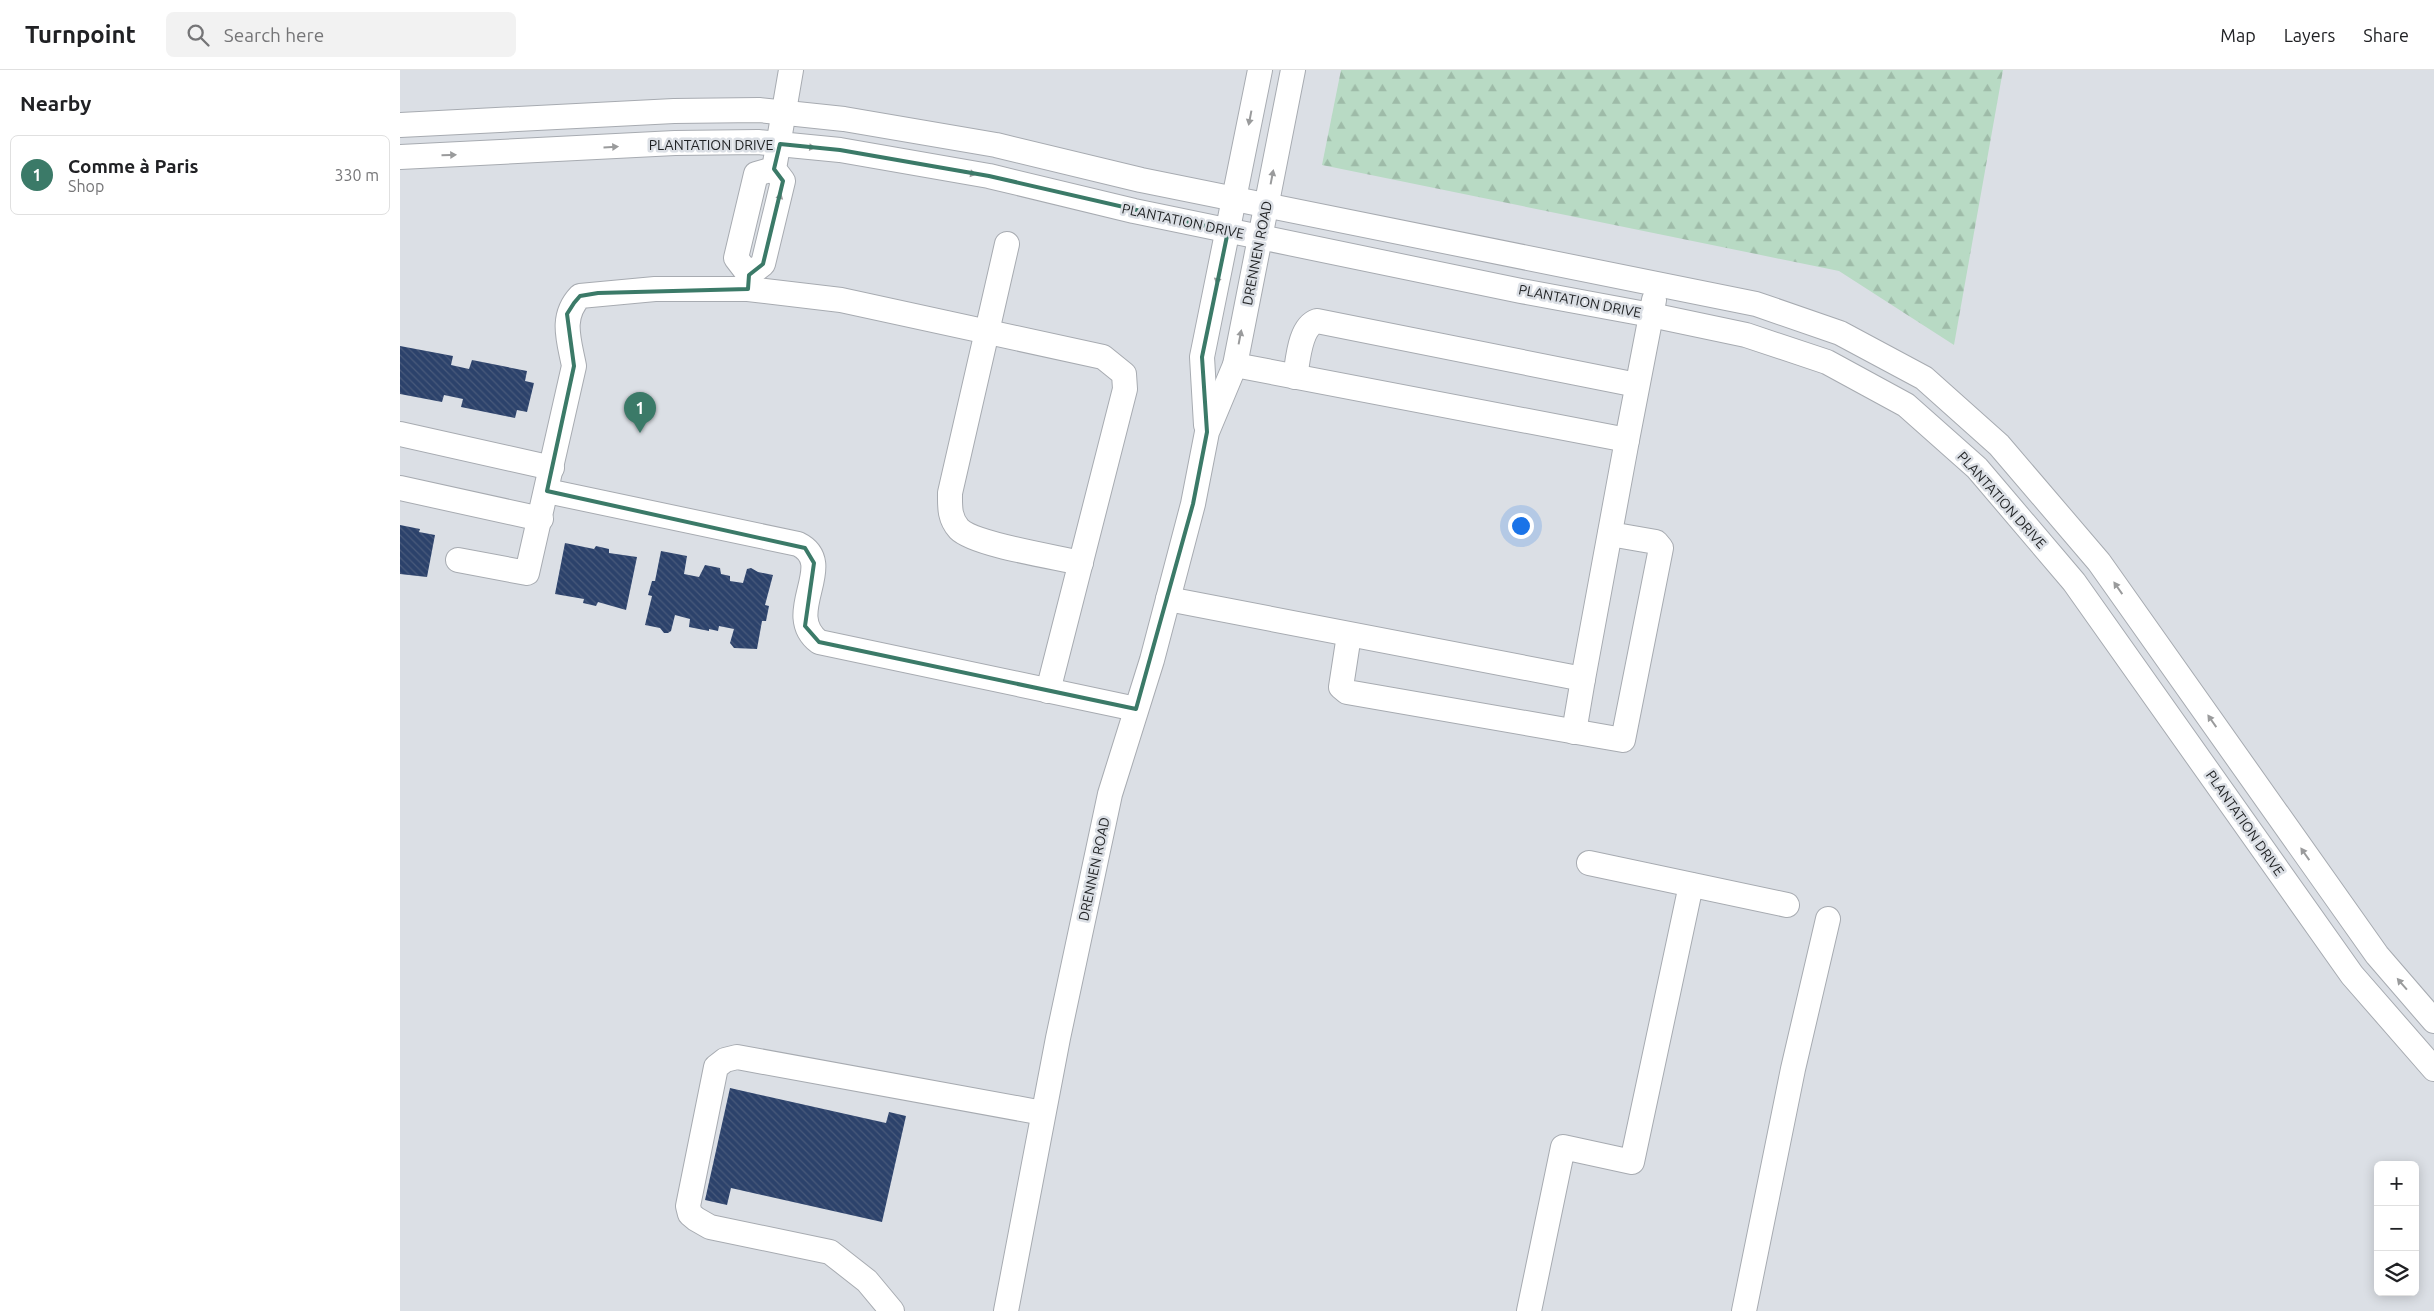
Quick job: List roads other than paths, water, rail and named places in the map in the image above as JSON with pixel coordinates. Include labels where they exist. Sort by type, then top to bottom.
[{"type":"street","points":[[748,282],[763,264],[783,181],[774,168],[780,144],[783,113],[791,70]]},
{"type":"street","name":"DRENNEN ROAD","points":[[1207,432],[1202,357],[1260,70]]},
{"type":"street","name":"DRENNEN ROAD","points":[[1006,1311],[1044,1113],[1110,794],[1136,710],[1194,504],[1207,432],[1235,365],[1293,70]]},
{"type":"street","points":[[400,125],[674,111],[759,110],[844,119],[996,145],[1141,180],[1657,286],[1756,304],[1840,333],[1924,378],[2000,445],[2099,562],[2378,955],[2434,1021]]},
{"type":"street","name":"PLANTATION DRIVE","points":[[400,157],[676,143],[758,142],[840,150],[989,176],[1134,212],[1746,335],[1827,362],[1906,405],[1977,468],[2074,582],[2352,975],[2434,1069]]},
{"type":"street","points":[[748,282],[736,258],[756,174],[774,168]]},
{"type":"street","points":[[745,219],[773,225]]},
{"type":"street","points":[[1007,244],[950,492],[950,512],[960,529],[978,539],[1081,563]]},
{"type":"street","points":[[458,560],[528,573],[574,366],[568,331],[568,314],[580,296],[748,282],[988,331],[1103,357],[1124,374],[1125,389],[1048,691]]},
{"type":"street","points":[[1574,732],[1637,385],[1657,286]]},
{"type":"street","points":[[1295,378],[1305,334],[1310,326],[1317,321],[1637,385]]},
{"type":"street","points":[[1235,365],[1627,440]]},
{"type":"street","points":[[1924,420],[1942,394]]},
{"type":"street","points":[[400,434],[552,468]]},
{"type":"street","points":[[400,488],[541,519]]},
{"type":"street","points":[[547,491],[798,544],[811,554],[814,563],[805,626],[811,636],[819,642],[1136,710]]},
{"type":"street","points":[[1349,635],[1341,687],[1343,690],[1623,740],[1661,548],[1656,542],[1610,534]]},
{"type":"street","points":[[1168,599],[1349,635],[1584,678]]},
{"type":"street","points":[[1589,863],[1786,905]]},
{"type":"street","points":[[1530,1311],[1563,1147],[1632,1162],[1692,885]]},
{"type":"street","points":[[1744,1311],[1793,1069],[1828,918]]},
{"type":"street","points":[[892,1311],[867,1280],[830,1252],[710,1227],[690,1214],[688,1206],[716,1067],[725,1060],[737,1056],[1044,1113]]},
{"type":"place","name":"Comme à Paris","points":[[640,433]]}]
